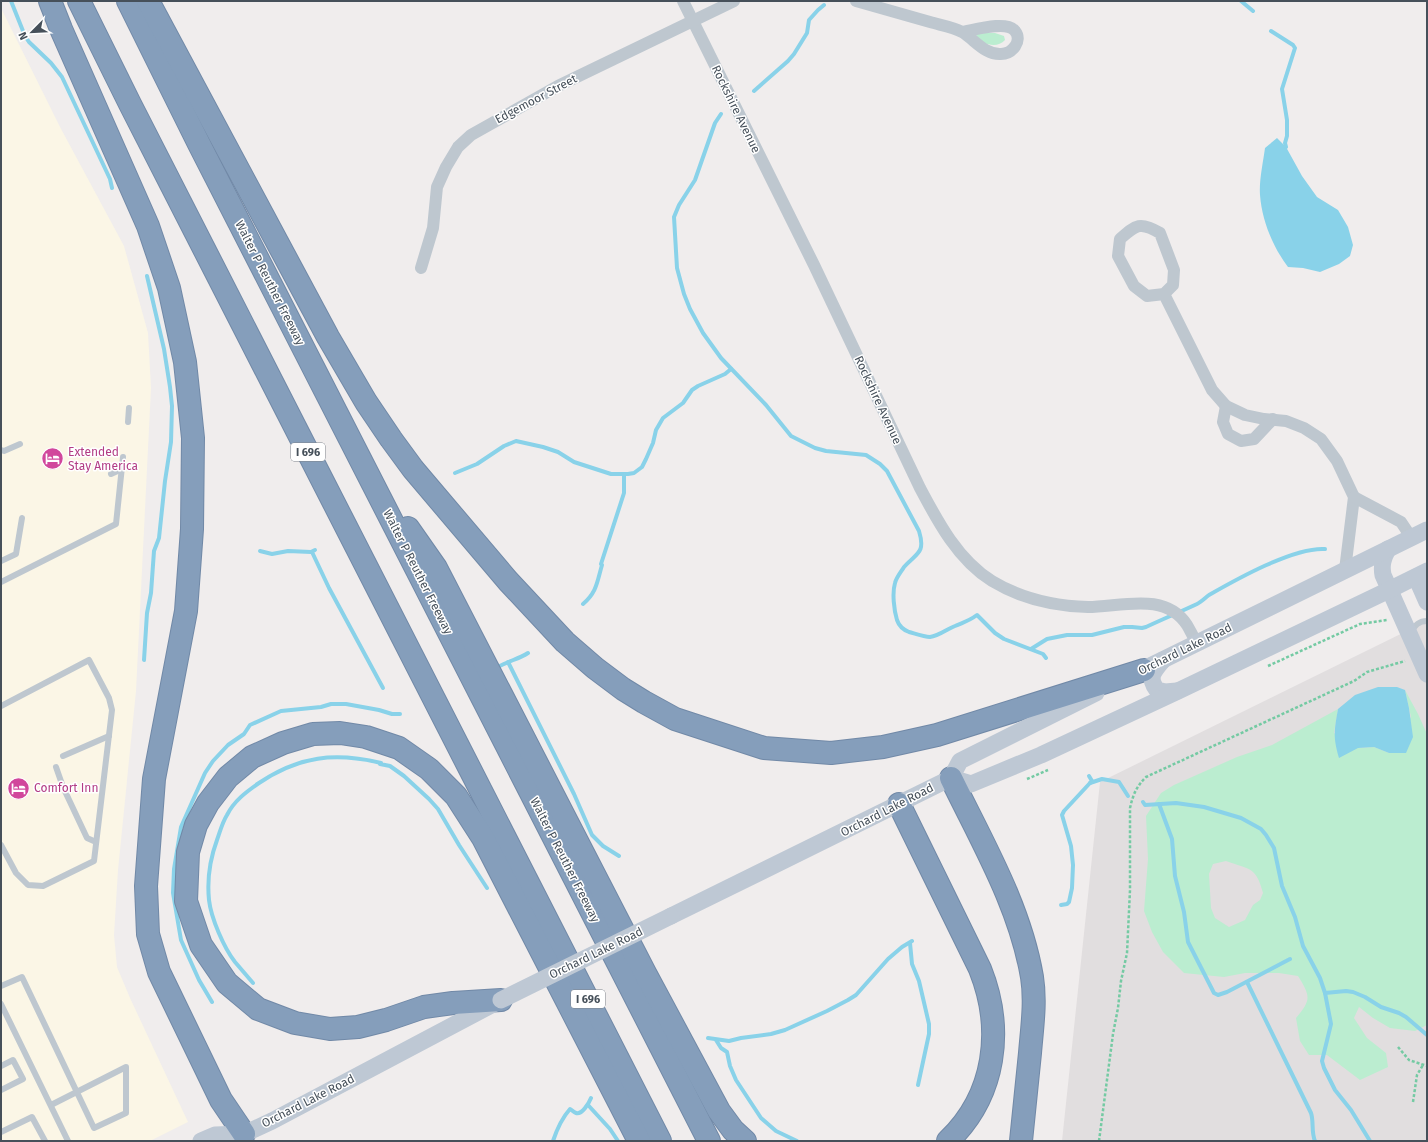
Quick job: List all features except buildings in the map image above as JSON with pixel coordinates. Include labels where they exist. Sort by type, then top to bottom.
[{"type":"highway","points":[[50,1],[148,226],[168,288],[185,362],[193,438],[192,529],[186,611],[154,779],[146,886],[148,934],[159,972],[221,1100],[241,1137]]},
{"type":"highway","name":"I 696","points":[[79,1],[660,1141]]},
{"type":"highway","name":"Walter P Reuther Freeway","points":[[128,1],[148,44],[709,1141]]},
{"type":"highway","points":[[148,1],[328,337],[366,402],[413,468],[508,581],[565,642],[595,668],[623,689],[675,719],[764,748],[831,753],[883,747],[937,735],[1144,670]]},
{"type":"highway","points":[[362,462],[436,568],[718,1111],[733,1130],[745,1141]]},
{"type":"highway","points":[[501,1000],[453,1003],[424,1007],[358,1027],[330,1029],[295,1023],[258,1009],[227,983],[201,945],[186,901],[188,852],[196,825],[208,803],[228,777],[252,757],[283,743],[314,734],[340,733],[366,737],[399,748],[429,769],[456,796],[483,838],[639,1141]]},
{"type":"highway","points":[[951,778],[994,867],[1022,930],[1032,978],[1033,1019],[1021,1141]]},
{"type":"highway","points":[[899,804],[980,969],[986,984],[992,1010],[994,1040],[990,1065],[985,1083],[979,1098],[966,1119],[948,1141]]},
{"type":"main road","name":"Orchard Lake Road","points":[[201,1141],[215,1135],[241,1137],[501,1000],[951,778],[960,761],[1427,530]]},
{"type":"main road","points":[[1388,549],[1384,557],[1382,568],[1383,575],[1427,674]]},
{"type":"main road","points":[[951,778],[971,784],[1067,744],[1421,574],[1427,602]]},
{"type":"main road","points":[[1163,660],[1152,676],[1152,684],[1157,690],[1165,692],[1178,691]]},
{"type":"street","name":"Rockshire Avenue","points":[[683,1],[817,272],[920,488],[939,524],[957,548],[973,566],[991,580],[1009,590],[1030,598],[1047,602],[1088,607],[1138,603],[1164,607],[1176,613],[1186,624],[1196,643]]},
{"type":"street","name":"Edgemoor Street","points":[[421,268],[433,228],[437,187],[446,167],[458,147],[471,135],[558,86],[734,1]]},
{"type":"street","points":[[856,1],[962,32]]},
{"type":"street","points":[[1148,226],[1160,233],[1174,270],[1173,285],[1164,294],[1147,296],[1134,286],[1118,256],[1120,240],[1134,227],[1148,226]]},
{"type":"street","points":[[1164,294],[1212,390],[1226,406],[1245,415],[1286,421],[1304,428],[1321,439],[1336,460],[1354,497],[1345,570]]},
{"type":"street","points":[[1226,406],[1223,422],[1228,434],[1242,441],[1254,439],[1273,420]]},
{"type":"street","points":[[1354,497],[1401,522],[1411,537]]},
{"type":"lane","points":[[128,422],[129,408]]},
{"type":"lane","points":[[1,450],[4,451],[20,444]]},
{"type":"lane","points":[[1,582],[116,524],[123,457]]},
{"type":"lane","points":[[111,474],[122,469]]},
{"type":"lane","points":[[1,561],[16,554],[22,518]]},
{"type":"lane","points":[[1412,639],[1413,630],[1416,625],[1420,622],[1427,621]]},
{"type":"lane","points":[[1,706],[89,660],[109,698],[112,710],[94,861],[43,886],[28,885],[16,873],[1,844]]},
{"type":"lane","points":[[63,756],[109,736]]},
{"type":"lane","points":[[56,767],[63,787],[87,838],[96,842]]},
{"type":"lane","points":[[1,986],[22,977],[76,1092],[94,1128],[126,1113],[126,1067],[76,1092],[51,1105]]},
{"type":"lane","points":[[1,1004],[68,1141]]},
{"type":"lane","points":[[1,1066],[14,1060],[23,1079],[1,1090]]},
{"type":"lane","points":[[1,1132],[32,1117],[45,1141]]},
{"type":"path","points":[[1262,669],[1360,624],[1387,620],[1400,613]]},
{"type":"path","points":[[1099,1141],[1113,1034],[1126,953],[1130,890],[1130,808],[1133,795],[1138,785],[1146,777],[1354,681],[1367,672],[1420,656]]},
{"type":"path","points":[[1021,781],[1055,767]]},
{"type":"path","points":[[1398,1047],[1410,1060],[1427,1066]]},
{"type":"path","points":[[1413,1102],[1417,1075],[1423,1065]]},
{"type":"shaded area","points":[[1,8],[60,127],[124,246],[148,333],[151,388],[136,691],[118,870],[114,935],[117,967],[188,1122],[150,1141],[1,1141]]},
{"type":"shaded area","points":[[1427,621],[1427,1141],[1062,1141],[1100,782]]},
{"type":"green space","points":[[995,33],[1004,36],[1005,40],[1002,43],[990,45],[975,38],[977,34]]},
{"type":"green space","points":[[1405,690],[1427,734],[1427,1025],[1415,1031],[1390,1028],[1373,1018],[1359,1007],[1354,1018],[1367,1038],[1386,1053],[1388,1067],[1360,1080],[1327,1055],[1309,1055],[1300,1041],[1296,1018],[1307,1002],[1308,998],[1298,976],[1279,973],[1245,973],[1224,977],[1184,973],[1163,952],[1152,932],[1144,911],[1148,859],[1146,816],[1161,793],[1174,785],[1237,757],[1272,745],[1338,709],[1334,733],[1358,748],[1374,747],[1389,753],[1411,717]],"holes":[[[1226,861],[1251,870],[1255,873],[1263,893],[1260,900],[1253,905],[1245,920],[1229,927],[1215,918],[1211,908],[1209,874],[1213,864]]]},
{"type":"water","points":[[1277,138],[1286,147],[1302,176],[1317,197],[1338,210],[1348,227],[1353,245],[1350,256],[1339,264],[1320,272],[1303,268],[1288,267],[1273,242],[1266,224],[1260,195],[1261,172],[1265,148]]},
{"type":"water","points":[[1378,687],[1397,687],[1405,690],[1413,737],[1406,753],[1389,753],[1374,747],[1358,748],[1339,758],[1335,734],[1338,709],[1355,695]]},
{"type":"waterway","points":[[11,1],[25,36],[29,42],[51,63],[62,77],[110,179],[112,188]]},
{"type":"waterway","points":[[1241,1],[1253,11]]},
{"type":"waterway","points":[[754,91],[794,54],[807,33],[809,20],[824,5]]},
{"type":"waterway","points":[[1271,31],[1293,45],[1295,48],[1282,89],[1287,120],[1286,147]]},
{"type":"waterway","points":[[721,114],[715,123],[695,180],[679,205],[674,217],[677,268],[684,294],[703,333],[721,358],[766,405],[791,436],[815,448],[826,451],[866,455],[880,464],[887,471],[919,531],[921,539],[919,552],[904,567],[896,579],[894,587],[895,611],[898,622],[902,628],[909,632],[930,637],[940,634],[977,615],[995,633],[1004,639],[1043,654],[1046,658]]},
{"type":"waterway","points":[[144,660],[147,613],[151,593],[154,551],[159,538],[171,442],[172,406],[164,349],[147,276]]},
{"type":"waterway","points":[[455,473],[477,464],[504,446],[516,441],[558,452],[574,462],[611,474],[634,473],[642,467],[653,443],[656,430],[663,418],[683,403],[692,390],[725,374],[731,369]]},
{"type":"waterway","points":[[583,604],[588,600],[594,591],[597,582],[601,564],[624,493],[624,474]]},
{"type":"waterway","points":[[1031,649],[1047,639],[1067,635],[1092,635],[1124,627],[1146,627],[1197,604],[1221,588],[1282,558],[1312,550],[1325,549]]},
{"type":"waterway","points":[[260,551],[272,554],[288,551],[311,552],[315,550]]},
{"type":"waterway","points":[[312,552],[329,588],[383,688]]},
{"type":"waterway","points":[[498,667],[528,653]]},
{"type":"waterway","points":[[508,662],[574,794],[592,835],[603,846],[619,856]]},
{"type":"waterway","points":[[212,1002],[199,980],[181,940],[173,893],[174,869],[181,827],[205,773],[213,761],[228,745],[244,734],[250,725],[281,711],[321,707],[331,704],[346,704],[392,714],[400,714]]},
{"type":"waterway","points":[[253,983],[231,956],[222,941],[215,924],[210,907],[208,885],[211,862],[222,824],[233,805],[245,793],[259,783],[288,767],[303,762],[333,757],[364,760],[390,766],[404,776],[438,809],[487,888]]},
{"type":"waterway","points":[[1089,776],[1092,781],[1090,783]]},
{"type":"waterway","points":[[1061,905],[1069,902],[1072,888],[1073,865],[1071,846],[1062,815],[1064,811],[1090,783],[1102,779],[1119,782],[1128,796]]},
{"type":"waterway","points":[[1143,802],[1145,805],[1176,803],[1204,807],[1241,818],[1261,829],[1266,835],[1274,848],[1282,886],[1295,917],[1303,946],[1320,978],[1325,993],[1331,1024],[1322,1061],[1324,1068],[1335,1090],[1351,1110],[1370,1141]]},
{"type":"waterway","points":[[1159,804],[1172,839],[1175,876],[1184,912],[1188,942],[1214,993],[1218,995],[1227,992],[1290,959]]},
{"type":"waterway","points":[[708,1038],[729,1041],[771,1034],[785,1030],[827,1011],[856,995],[888,959],[912,941]]},
{"type":"waterway","points":[[910,943],[912,964],[919,981],[929,1024],[929,1034],[918,1085]]},
{"type":"waterway","points":[[1247,982],[1311,1113],[1315,1141]]},
{"type":"waterway","points":[[1325,993],[1346,991],[1353,992],[1365,997],[1381,1007],[1406,1017],[1427,1035]]},
{"type":"waterway","points":[[716,1040],[721,1048],[727,1052],[730,1066],[736,1080],[761,1118],[776,1131],[797,1141]]},
{"type":"waterway","points":[[553,1141],[560,1124],[570,1109],[576,1113],[581,1112],[591,1098]]},
{"type":"waterway","points":[[588,1105],[610,1129],[618,1141]]},
{"type":"place","name":"Extended Stay America","points":[[52,459]]},
{"type":"place","name":"Comfort Inn","points":[[19,788]]}]
